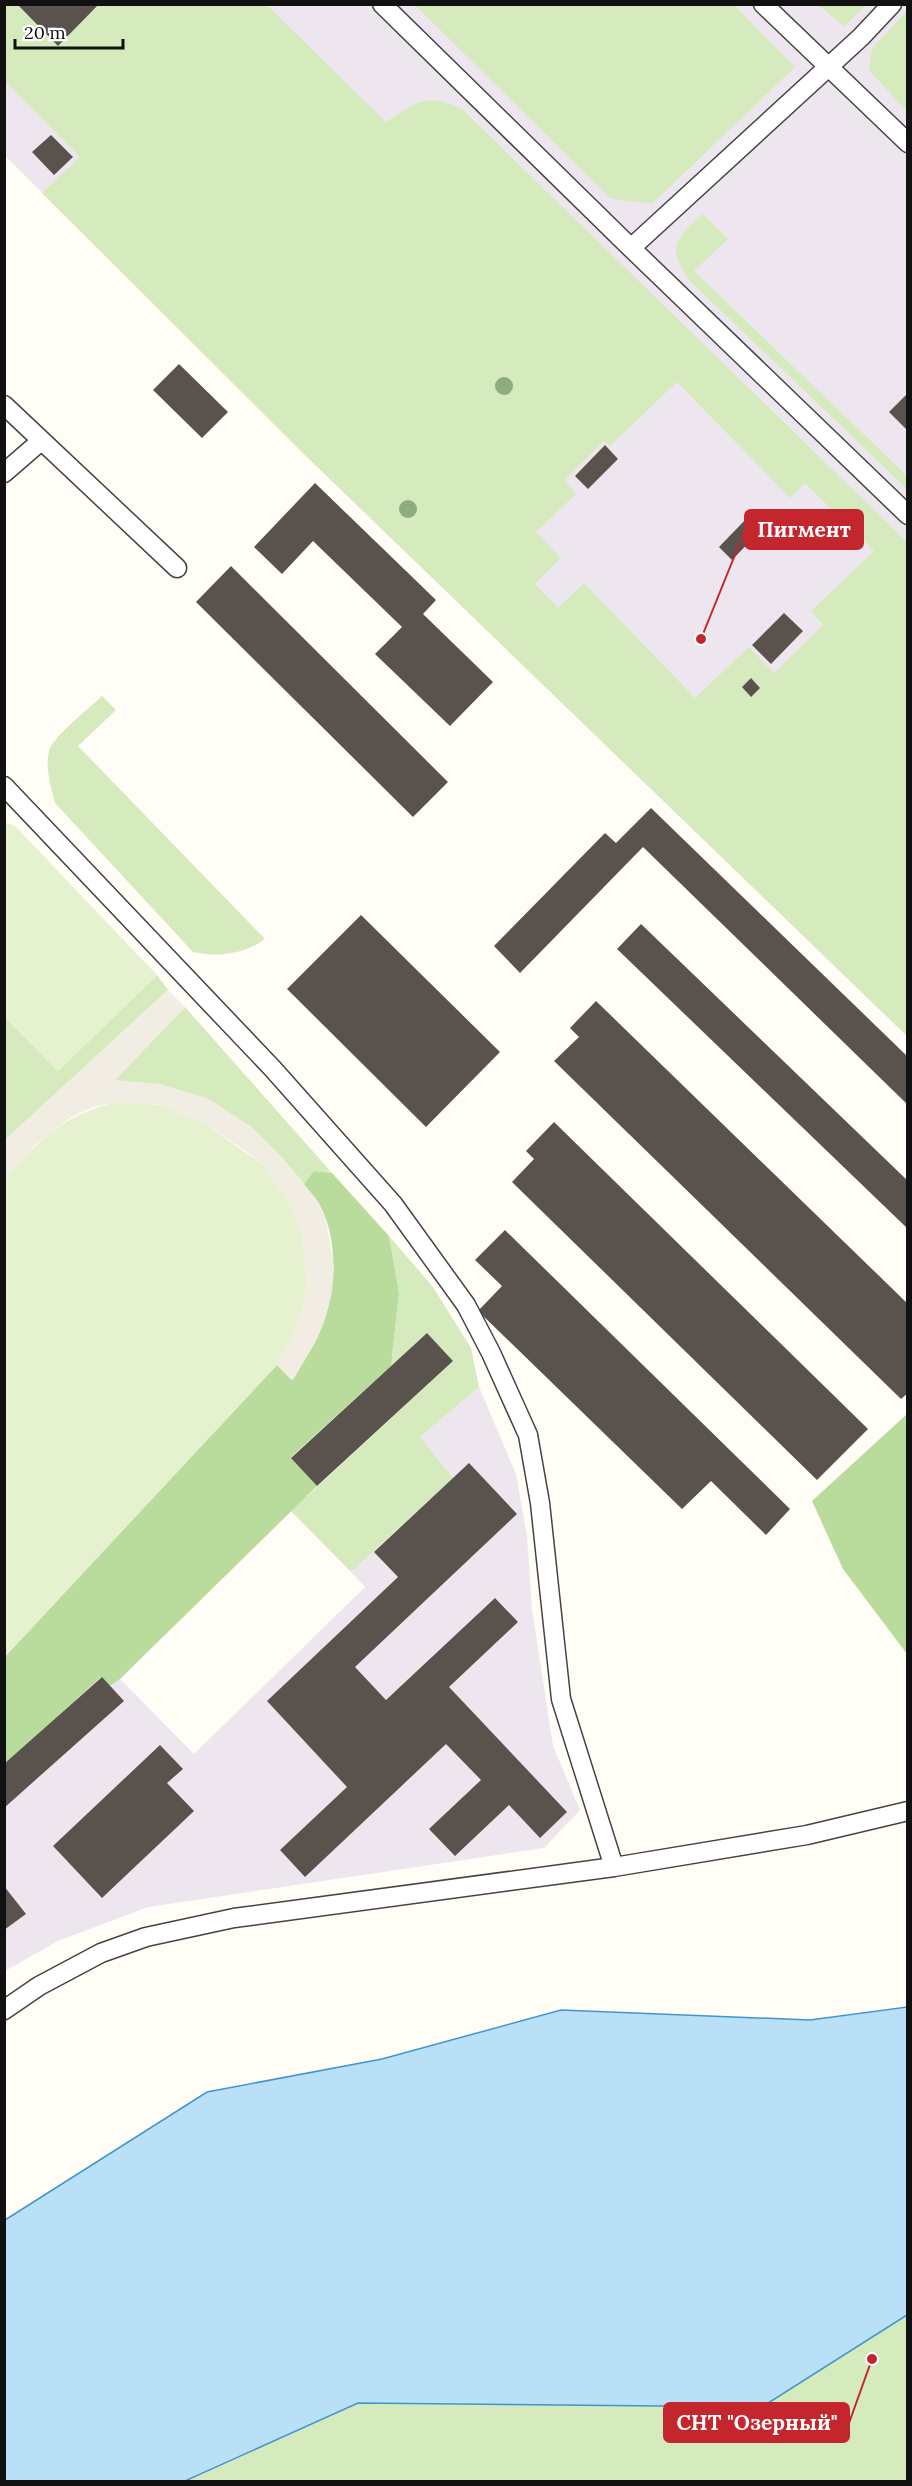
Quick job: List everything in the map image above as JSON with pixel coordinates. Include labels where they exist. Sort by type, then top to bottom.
[{"type":"lane","points":[[382,4],[908,515]]},
{"type":"lane","points":[[763,4],[908,143]]},
{"type":"lane","points":[[631,248],[828,67],[892,4]]},
{"type":"lane","points":[[4,405],[177,568]]},
{"type":"lane","points":[[4,473],[41,441]]},
{"type":"lane","points":[[4,786],[273,1069],[386,1196],[466,1305],[528,1435],[540,1503],[561,1699],[614,1867]]},
{"type":"lane","points":[[4,2010],[39,1986],[101,1953],[146,1937],[234,1918],[614,1867],[807,1835],[908,1811]]},
{"type":"shaded area","points":[[4,5],[907,5],[907,1036],[306,456],[5,156]]},
{"type":"shaded area","points":[[168,990],[185,1007],[115,1080],[160,1084],[209,1099],[250,1126],[284,1160],[318,1202],[326,1220],[334,1266],[332,1292],[317,1339],[293,1380],[277,1365],[292,1337],[301,1313],[307,1283],[302,1235],[288,1200],[262,1164],[244,1150],[205,1124],[162,1105],[118,1102],[93,1107],[71,1117],[35,1145],[5,1178],[5,1140]]},
{"type":"shaded area","points":[[479,1387],[516,1474],[527,1536],[532,1609],[553,1746],[580,1810],[544,1848],[148,1907],[58,1941],[5,1971],[4,1764],[102,1677],[110,1686],[120,1679],[194,1754],[365,1587],[351,1572],[453,1478],[420,1437]]},
{"type":"green space","points":[[867,4],[844,26],[818,5]]},
{"type":"green space","points":[[4,5],[17,5],[58,45],[99,5],[267,5],[386,122],[414,104],[423,101],[440,101],[463,110],[907,542],[907,1036],[306,456],[42,193],[80,157],[5,81]],"holes":[[[677,382],[790,498],[805,483],[874,551],[811,611],[823,625],[774,673],[749,647],[695,698],[584,583],[558,608],[535,584],[561,558],[536,532],[576,494],[564,480],[604,441],[610,446]]]},
{"type":"green space","points":[[415,5],[734,5],[795,67],[653,203],[625,201],[610,198]]},
{"type":"green space","points":[[907,11],[907,112],[869,70],[872,48]]},
{"type":"green space","points":[[703,214],[728,239],[694,271],[907,476],[907,489],[689,280],[678,260],[677,244],[686,230]]},
{"type":"green space","points":[[102,696],[116,710],[78,746],[265,939],[248,948],[230,953],[193,952],[55,803],[48,771],[49,751],[64,730]]},
{"type":"green space","points":[[7,823],[15,826],[157,975],[58,1071],[5,1017],[4,825]]},
{"type":"green space","points":[[157,975],[168,990],[5,1140],[5,1017],[58,1071]]},
{"type":"green space","points":[[185,1007],[332,1173],[314,1171],[304,1184],[250,1126],[115,1080]]},
{"type":"green space","points":[[118,1102],[162,1105],[205,1124],[262,1164],[288,1200],[302,1234],[307,1283],[301,1313],[292,1337],[277,1365],[5,1657],[4,1178],[42,1140],[68,1121],[83,1113]]},
{"type":"green space","points":[[314,1171],[332,1173],[389,1236],[399,1293],[391,1366],[291,1457],[317,1486],[120,1679],[110,1686],[101,1677],[5,1764],[4,1657],[277,1365],[292,1380],[316,1340],[328,1308],[333,1252],[325,1217],[318,1202],[304,1184]]},
{"type":"green space","points":[[389,1236],[433,1287],[471,1348],[479,1387],[420,1437],[453,1478],[351,1572],[291,1511],[453,1361],[427,1333],[391,1366],[399,1293]]},
{"type":"green space","points":[[907,1414],[907,1654],[843,1569],[812,1501]]},
{"type":"green space","points":[[907,2315],[907,2481],[185,2482],[358,2403],[762,2407]]},
{"type":"water","points":[[907,2007],[907,2315],[762,2407],[358,2403],[185,2481],[5,2481],[5,2220],[207,2092],[382,2059],[561,2010],[810,2020]]},
{"type":"building","points":[[17,4],[99,4],[58,46]]},
{"type":"building","points":[[51,135],[73,157],[54,175],[32,152]]},
{"type":"building","points":[[179,364],[228,412],[202,438],[153,390]]},
{"type":"building","points":[[908,393],[908,431],[889,412]]},
{"type":"building","points":[[605,445],[618,459],[588,489],[575,476]]},
{"type":"building","points":[[315,483],[436,600],[423,614],[493,682],[450,726],[375,654],[402,627],[313,541],[282,574],[254,547]]},
{"type":"building","points":[[747,518],[760,531],[732,560],[719,547]]},
{"type":"building","points":[[231,566],[448,782],[413,817],[196,602]]},
{"type":"building","points":[[784,613],[803,631],[771,664],[752,645]]},
{"type":"building","points":[[751,678],[760,688],[751,697],[742,687]]},
{"type":"building","points":[[651,808],[908,1057],[908,1105],[643,847],[520,973],[494,946],[605,833],[616,843]]},
{"type":"building","points":[[361,915],[500,1052],[426,1127],[287,989]]},
{"type":"building","points":[[641,924],[908,1181],[908,1229],[617,949]]},
{"type":"building","points":[[596,1001],[908,1304],[908,1393],[901,1399],[554,1061],[579,1037],[570,1028]]},
{"type":"building","points":[[554,1122],[868,1429],[817,1480],[512,1182],[534,1159],[526,1151]]},
{"type":"building","points":[[505,1230],[790,1509],[766,1535],[711,1481],[682,1509],[478,1311],[502,1286],[475,1260]]},
{"type":"building","points":[[427,1333],[453,1361],[317,1486],[291,1458]]},
{"type":"building","points":[[469,1463],[517,1514],[355,1667],[386,1700],[495,1598],[518,1622],[449,1687],[567,1812],[540,1838],[509,1805],[455,1856],[429,1829],[481,1780],[446,1744],[305,1877],[280,1850],[347,1787],[267,1701],[398,1577],[374,1552]]},
{"type":"building","points":[[102,1677],[124,1701],[4,1808],[4,1764]]},
{"type":"building","points":[[160,1745],[183,1769],[167,1783],[194,1811],[102,1898],[53,1846]]},
{"type":"building","points":[[4,1886],[26,1914],[4,1930]]},
{"type":"place","name":"Пигмент","points":[[701,639]]},
{"type":"place","name":"СНТ \"Озерный\"","points":[[872,2359]]}]
